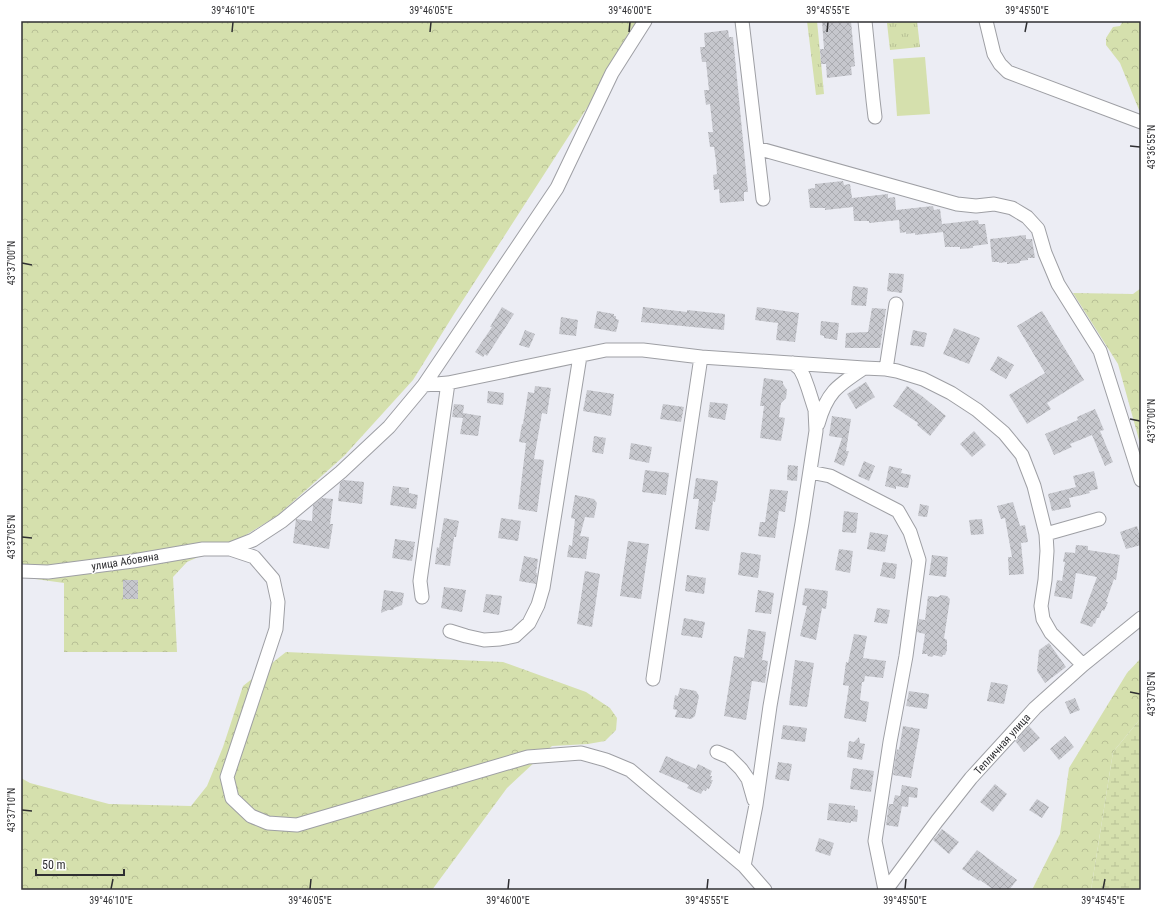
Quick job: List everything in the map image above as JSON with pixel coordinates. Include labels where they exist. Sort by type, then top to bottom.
[{"type":"street","points":[[230,549],[253,540],[282,521],[341,472],[389,427],[424,385],[557,188],[612,73],[645,21]]},
{"type":"street","points":[[742,21],[763,199]]},
{"type":"street","points":[[865,21],[875,117]]},
{"type":"street","points":[[986,21],[994,54],[1000,64],[1008,72],[1141,122]]},
{"type":"street","points":[[757,148],[957,204],[976,206],[994,204],[1012,208],[1027,217],[1038,229],[1045,253],[1058,284],[1100,351],[1141,480]]},
{"type":"street","points":[[886,369],[896,304]]},
{"type":"street","points":[[424,385],[448,383],[606,350],[643,350],[701,357],[886,369],[923,379],[951,393],[976,410],[1004,433],[1022,455],[1034,486],[1046,534],[1045,580],[1041,606],[1043,619],[1051,633],[1083,665]]},
{"type":"street","points":[[450,631],[484,640],[514,636],[529,623],[538,606],[543,588],[580,356]]},
{"type":"street","points":[[653,679],[701,357]]},
{"type":"street","points":[[793,363],[800,369],[808,388],[815,410],[816,432]]},
{"type":"street","points":[[744,866],[756,805],[770,706],[816,432],[822,409],[828,398],[838,386],[864,368]]},
{"type":"street","points":[[422,597],[420,580],[448,383]]},
{"type":"street","points":[[810,472],[830,476],[898,511],[910,532],[919,560],[906,656],[890,742],[875,841],[885,890]]},
{"type":"street","points":[[1046,534],[1099,519]]},
{"type":"street","name":"улица Абовяна","points":[[21,570],[48,572],[133,561],[203,548],[230,549]]},
{"type":"street","points":[[230,549],[254,557],[273,579],[278,602],[276,629],[227,777],[232,798],[251,816],[268,823],[297,825],[528,757],[581,753],[606,760],[630,770],[744,866],[765,890]]},
{"type":"street","name":"Тепличная улица","points":[[885,890],[971,778],[1035,708],[1083,665],[1141,618]]},
{"type":"street","points":[[717,752],[729,757],[741,768],[748,779],[756,805]]},
{"type":"green space","points":[[21,21],[643,21],[413,380],[344,456],[277,516],[241,538],[187,562],[173,577],[177,652],[64,652],[64,583],[21,577]]},
{"type":"green space","points":[[807,21],[817,21],[824,94],[816,95]]},
{"type":"green space","points":[[917,21],[920,47],[890,50],[887,23]]},
{"type":"green space","points":[[1123,21],[1141,21],[1141,115],[1120,63],[1106,45],[1106,38],[1113,27],[1120,26]]},
{"type":"green space","points":[[925,57],[930,114],[897,116],[893,59]]},
{"type":"green space","points":[[1141,288],[1141,447],[1118,364],[1073,293],[1133,294]]},
{"type":"green space","points":[[286,652],[503,662],[586,692],[610,708],[617,718],[616,730],[605,741],[588,744],[552,746],[507,788],[432,890],[21,890],[21,778],[30,783],[109,804],[191,806],[207,786],[223,747],[243,686]]},
{"type":"green space","points":[[1141,658],[1141,718],[1113,752],[1091,890],[1032,890],[1060,834],[1069,768],[1127,673]]},
{"type":"green space","points":[[1141,718],[1141,890],[1091,890],[1113,752]]},
{"type":"building","points":[[822,21],[851,21],[855,66],[851,67],[852,75],[827,78],[826,64],[821,64],[820,49],[824,49]]},
{"type":"building","points":[[728,30],[729,37],[733,37],[748,192],[744,192],[744,201],[720,203],[719,189],[714,190],[713,175],[717,174],[716,161],[714,147],[710,147],[708,132],[713,132],[710,104],[706,105],[704,90],[709,90],[706,62],[702,62],[700,47],[705,47],[704,33]]},
{"type":"building","points":[[843,181],[844,185],[850,184],[852,198],[888,194],[888,198],[895,197],[896,210],[933,206],[934,210],[940,209],[943,232],[915,235],[915,233],[906,234],[906,232],[900,233],[899,220],[869,223],[869,221],[854,221],[853,207],[825,210],[825,208],[810,208],[808,189],[815,188],[815,184]]},
{"type":"building","points":[[978,220],[979,224],[985,224],[988,244],[973,246],[973,248],[960,249],[960,247],[945,247],[942,224]]},
{"type":"building","points":[[1026,235],[1026,239],[1032,239],[1035,258],[1028,258],[1028,260],[1020,261],[1020,263],[1007,264],[1007,262],[992,262],[990,239]]},
{"type":"building","points":[[889,273],[904,274],[902,293],[887,291]]},
{"type":"building","points":[[853,286],[868,288],[866,306],[851,305]]},
{"type":"building","points":[[502,307],[514,314],[487,356],[485,354],[483,357],[475,352],[492,327],[490,327]]},
{"type":"building","points":[[643,307],[687,312],[687,310],[725,314],[724,330],[641,322]]},
{"type":"building","points":[[757,307],[799,313],[795,342],[776,340],[778,323],[755,320]]},
{"type":"building","points":[[872,308],[886,309],[880,348],[845,348],[846,333],[868,332]]},
{"type":"building","points":[[597,311],[614,314],[614,316],[616,316],[616,319],[619,320],[616,332],[594,328]]},
{"type":"building","points":[[1042,311],[1084,380],[1047,403],[1051,409],[1027,424],[1009,395],[1045,373],[1017,326]]},
{"type":"building","points":[[561,317],[578,320],[576,336],[559,334]]},
{"type":"building","points":[[821,321],[839,323],[837,340],[824,338],[824,336],[820,335]]},
{"type":"building","points":[[954,328],[980,338],[969,364],[943,354]]},
{"type":"building","points":[[525,330],[535,334],[529,348],[519,345]]},
{"type":"building","points":[[913,330],[927,333],[924,347],[910,345]]},
{"type":"building","points":[[998,356],[1014,365],[1006,379],[990,370]]},
{"type":"building","points":[[764,378],[783,381],[783,384],[787,390],[786,398],[781,403],[779,417],[785,418],[781,441],[760,438],[764,406],[760,406]]},
{"type":"building","points":[[866,382],[875,397],[856,409],[847,394]]},
{"type":"building","points":[[535,386],[551,388],[547,414],[542,413],[534,459],[544,460],[537,512],[518,509],[526,443],[519,442],[528,392],[534,393]]},
{"type":"building","points":[[907,386],[922,396],[946,416],[930,436],[917,425],[918,423],[893,406]]},
{"type":"building","points":[[587,390],[614,394],[611,416],[583,411]]},
{"type":"building","points":[[488,391],[504,393],[503,405],[487,403]]},
{"type":"building","points":[[710,402],[728,404],[725,420],[708,417]]},
{"type":"building","points":[[454,404],[464,405],[463,413],[481,416],[478,436],[460,434],[463,418],[452,417]]},
{"type":"building","points":[[663,404],[684,407],[681,422],[660,419]]},
{"type":"building","points":[[1095,409],[1104,430],[1100,431],[1113,462],[1105,466],[1092,435],[1070,444],[1072,447],[1054,455],[1045,434],[1078,420],[1077,417]]},
{"type":"building","points":[[832,416],[851,419],[846,451],[849,451],[844,466],[834,462],[842,438],[829,436]]},
{"type":"building","points":[[974,431],[986,445],[972,457],[960,444]]},
{"type":"building","points":[[594,436],[606,438],[603,454],[592,452]]},
{"type":"building","points":[[631,443],[652,447],[649,463],[629,459]]},
{"type":"building","points":[[864,461],[875,466],[869,481],[858,476]]},
{"type":"building","points":[[788,465],[798,466],[797,481],[787,480]]},
{"type":"building","points":[[889,466],[902,469],[901,473],[911,475],[908,488],[896,486],[896,489],[885,486]]},
{"type":"building","points":[[645,470],[669,473],[666,495],[642,492]]},
{"type":"building","points":[[1094,471],[1098,489],[1089,491],[1090,493],[1069,498],[1071,507],[1052,511],[1048,494],[1076,487],[1073,476]]},
{"type":"building","points":[[696,478],[718,481],[715,502],[713,501],[709,531],[695,529],[699,499],[693,499]]},
{"type":"building","points":[[344,480],[364,482],[362,504],[338,501],[340,483]]},
{"type":"building","points":[[393,486],[409,488],[409,493],[418,495],[416,509],[390,505]]},
{"type":"building","points":[[770,489],[788,491],[785,512],[779,511],[775,538],[758,536],[760,522],[765,522]]},
{"type":"building","points":[[575,495],[594,499],[597,503],[594,518],[585,517],[580,536],[589,537],[586,559],[567,557],[569,545],[572,546],[575,519],[571,518]]},
{"type":"building","points":[[322,498],[333,499],[330,524],[333,524],[329,549],[293,543],[296,519],[312,521],[313,505]]},
{"type":"building","points":[[1013,502],[1020,526],[1025,525],[1028,542],[1021,543],[1024,574],[1009,575],[1008,557],[1012,557],[1005,518],[1001,519],[997,506]]},
{"type":"building","points":[[920,504],[929,506],[927,517],[918,516]]},
{"type":"building","points":[[844,511],[858,513],[856,533],[842,532]]},
{"type":"building","points":[[444,518],[459,521],[456,537],[454,537],[450,566],[435,564],[437,547],[439,548]]},
{"type":"building","points":[[501,518],[521,521],[518,541],[498,538]]},
{"type":"building","points":[[982,519],[984,534],[971,535],[969,520]]},
{"type":"building","points":[[1137,526],[1141,539],[1141,545],[1126,549],[1120,532]]},
{"type":"building","points":[[870,532],[888,535],[885,552],[867,549]]},
{"type":"building","points":[[395,539],[415,542],[412,561],[392,558]]},
{"type":"building","points":[[628,541],[649,544],[641,599],[620,596]]},
{"type":"building","points":[[1076,545],[1088,546],[1088,550],[1120,555],[1116,580],[1114,579],[1106,602],[1108,602],[1104,611],[1102,610],[1099,618],[1097,618],[1092,627],[1080,623],[1097,577],[1076,573],[1072,599],[1054,596],[1057,580],[1062,581],[1065,552],[1075,553]]},
{"type":"building","points":[[839,549],[853,551],[850,573],[835,570]]},
{"type":"building","points":[[741,552],[761,555],[758,578],[738,575]]},
{"type":"building","points":[[932,555],[948,557],[946,577],[929,575]]},
{"type":"building","points":[[524,556],[538,559],[536,584],[519,581]]},
{"type":"building","points":[[883,562],[897,564],[895,579],[880,576]]},
{"type":"building","points":[[585,571],[600,574],[592,627],[577,624]]},
{"type":"building","points":[[687,575],[706,578],[704,594],[685,591]]},
{"type":"building","points":[[123,580],[138,580],[138,599],[123,599]]},
{"type":"building","points":[[444,587],[466,590],[462,612],[441,608]]},
{"type":"building","points":[[805,588],[828,591],[826,609],[822,608],[816,640],[800,636],[807,606],[802,605]]},
{"type":"building","points":[[384,590],[404,593],[402,605],[394,608],[393,610],[388,610],[381,613]]},
{"type":"building","points":[[758,590],[774,593],[771,614],[755,612]]},
{"type":"building","points":[[486,594],[502,596],[499,615],[483,612]]},
{"type":"building","points":[[941,595],[947,596],[950,599],[944,638],[947,640],[947,650],[945,655],[942,657],[934,655],[932,657],[928,656],[927,654],[922,654],[925,634],[917,632],[919,619],[925,620],[928,596],[938,597]]},
{"type":"building","points":[[877,608],[890,610],[887,624],[874,622]]},
{"type":"building","points":[[684,618],[705,622],[702,638],[681,635]]},
{"type":"building","points":[[748,629],[766,632],[762,660],[768,661],[765,683],[752,681],[746,720],[724,716],[734,656],[744,658]]},
{"type":"building","points":[[854,634],[867,636],[863,658],[886,661],[883,678],[865,676],[864,682],[862,682],[860,700],[869,702],[866,722],[844,718],[849,686],[843,685],[846,662],[848,663]]},
{"type":"building","points":[[1049,643],[1066,667],[1045,683],[1037,671],[1039,650]]},
{"type":"building","points":[[795,660],[814,663],[807,707],[789,705]]},
{"type":"building","points":[[991,682],[1008,685],[1004,704],[987,701]]},
{"type":"building","points":[[680,688],[696,691],[699,696],[695,716],[691,719],[675,717],[677,710],[673,709],[675,695],[678,696]]},
{"type":"building","points":[[909,691],[929,694],[927,709],[906,706]]},
{"type":"building","points":[[1075,698],[1080,710],[1070,714],[1065,702]]},
{"type":"building","points":[[783,725],[807,728],[805,742],[781,739]]},
{"type":"building","points":[[903,726],[920,729],[911,778],[893,775],[897,749],[899,750]]},
{"type":"building","points":[[1029,726],[1040,738],[1024,752],[1015,741]]},
{"type":"building","points":[[1065,736],[1074,747],[1059,760],[1050,749]]},
{"type":"building","points":[[859,737],[860,743],[865,744],[862,760],[847,757],[849,741],[854,742]]},
{"type":"building","points":[[666,756],[696,769],[698,764],[712,771],[710,776],[712,776],[711,780],[713,780],[709,789],[707,788],[706,791],[703,790],[701,794],[687,788],[689,785],[659,772]]},
{"type":"building","points":[[778,762],[792,764],[789,781],[775,779]]},
{"type":"building","points":[[853,768],[874,771],[871,792],[850,789]]},
{"type":"building","points":[[995,784],[1007,794],[993,812],[980,802]]},
{"type":"building","points":[[902,785],[918,788],[917,798],[909,797],[908,807],[902,806],[898,827],[886,825],[889,804],[893,804],[895,795],[900,796]]},
{"type":"building","points":[[1037,799],[1049,807],[1042,818],[1029,810]]},
{"type":"building","points":[[829,803],[855,806],[855,809],[858,810],[857,822],[851,821],[851,823],[827,820]]},
{"type":"building","points":[[942,829],[959,842],[949,854],[933,840]]},
{"type":"building","points":[[819,838],[834,843],[830,856],[815,851]]},
{"type":"building","points":[[977,850],[1017,880],[1009,890],[994,890],[962,869]]}]
